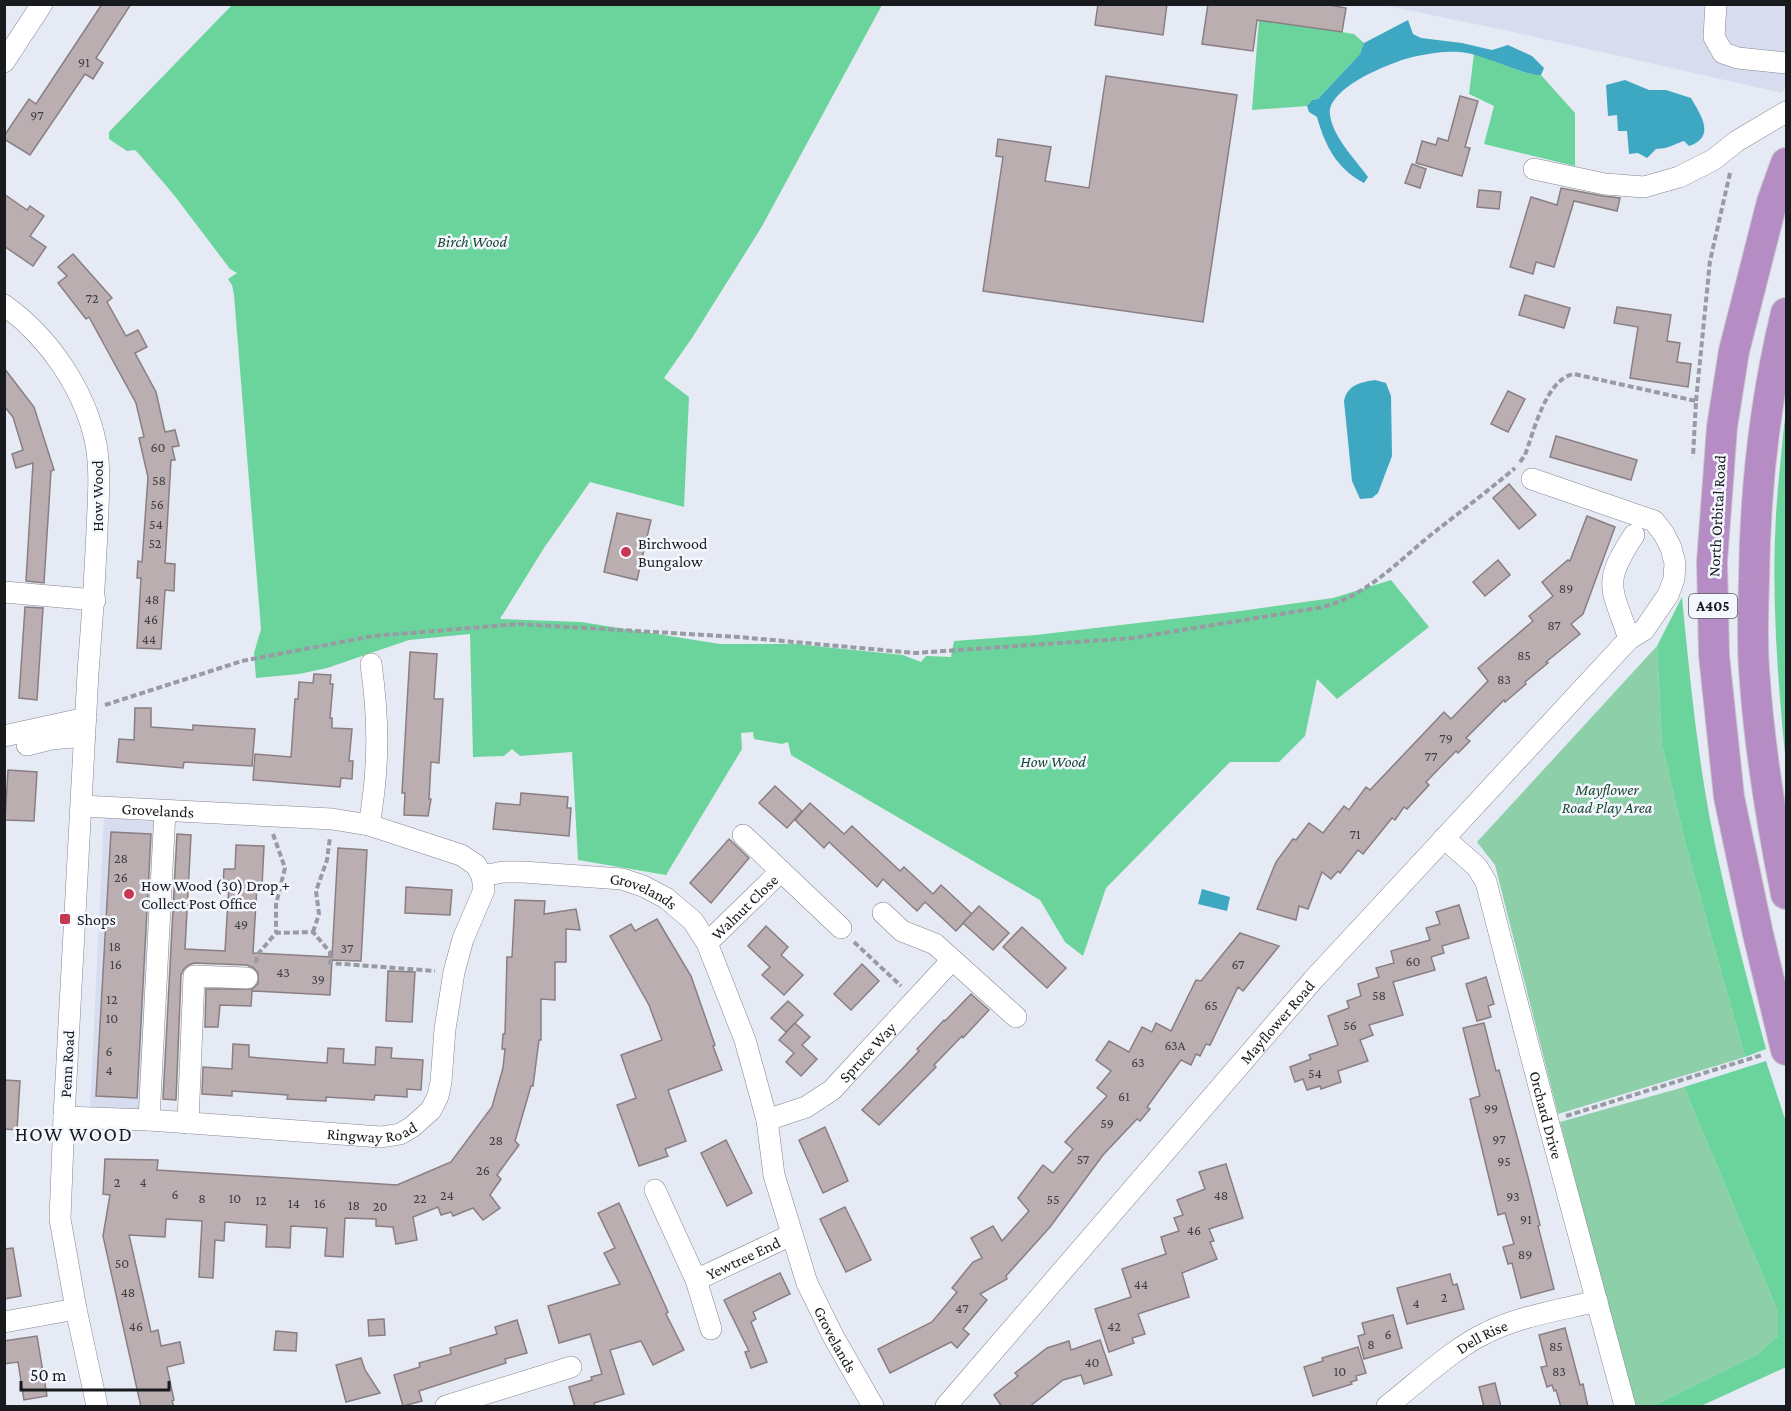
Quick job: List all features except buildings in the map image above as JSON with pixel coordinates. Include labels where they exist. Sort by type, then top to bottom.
[{"type":"highway","name":"North Orbital Road","points":[[1786,164],[1772,202],[1734,351],[1722,428],[1712,562],[1714,655],[1729,797],[1758,934],[1786,1049]]},
{"type":"highway","name":"A405","points":[[1786,313],[1762,447],[1755,526],[1753,607],[1754,669],[1771,820],[1786,894]]},
{"type":"street","points":[[4,62],[42,4]]},
{"type":"street","points":[[1716,4],[1714,38],[1723,53],[1738,58],[1786,63]]},
{"type":"street","points":[[1534,169],[1605,184],[1644,187],[1679,177],[1713,159],[1737,141],[1786,112]]},
{"type":"street","name":"How Wood","points":[[4,305],[42,339],[62,367],[78,394],[96,444],[99,478],[86,721]]},
{"type":"street","name":"Mayflower Road","points":[[946,1407],[1306,988],[1625,643],[1644,630],[1657,613],[1674,579],[1675,563],[1664,534],[1654,520],[1532,479]]},
{"type":"street","points":[[1625,643],[1611,583],[1616,566],[1634,535]]},
{"type":"street","points":[[4,592],[94,600]]},
{"type":"street","points":[[369,825],[374,796],[378,736],[371,664]]},
{"type":"street","points":[[4,736],[86,721]]},
{"type":"street","points":[[4,750],[51,739],[86,721]]},
{"type":"street","name":"Penn Road","points":[[86,721],[60,1220],[97,1407]]},
{"type":"street","name":"Grovelands","points":[[82,806],[332,819],[369,825],[461,855],[476,865],[482,876],[503,872],[523,872],[622,879],[666,897],[693,921],[707,943],[745,1040],[768,1120],[774,1175],[807,1283],[833,1336],[873,1407]]},
{"type":"street","points":[[149,1120],[165,811]]},
{"type":"street","name":"Walnut Close","points":[[743,834],[841,928]]},
{"type":"street","name":"Orchard Drive","points":[[1444,838],[1477,867],[1486,882],[1625,1407]]},
{"type":"street","name":"Walnut Close","points":[[707,943],[781,871]]},
{"type":"street","name":"Ringway Road","points":[[64,1117],[149,1120],[381,1137],[400,1134],[412,1127],[431,1110],[438,1096],[454,972],[463,939],[484,890],[482,876]]},
{"type":"street","points":[[883,913],[902,930],[935,944],[1016,1017]]},
{"type":"street","name":"Spruce Way","points":[[768,1120],[806,1107],[820,1100],[832,1090],[952,960]]},
{"type":"street","points":[[188,1123],[194,976],[247,978]]},
{"type":"street","name":"Yewtree End","points":[[655,1190],[696,1280],[711,1329]]},
{"type":"street","name":"Yewtree End","points":[[696,1280],[791,1236]]},
{"type":"street","name":"Dell Rise","points":[[1387,1407],[1460,1349],[1487,1332],[1521,1320],[1597,1301]]},
{"type":"street","points":[[4,1322],[76,1309]]},
{"type":"street","points":[[446,1407],[484,1400],[571,1367]]},
{"type":"path","points":[[1692,468],[1696,401],[1710,261],[1737,141]]},
{"type":"path","points":[[86,721],[242,661],[373,636],[529,624],[915,653],[1133,638],[1318,608],[1343,602],[1368,588],[1517,466],[1525,455],[1550,392],[1558,381],[1566,376],[1574,374],[1696,401]]},
{"type":"path","points":[[247,978],[255,971],[257,955],[276,933],[276,904],[285,868],[267,815]]},
{"type":"path","points":[[313,932],[319,914],[316,891],[327,860],[332,819]]},
{"type":"path","points":[[841,928],[916,1000]]},
{"type":"path","points":[[276,933],[313,932]]},
{"type":"path","points":[[313,932],[330,952],[330,963],[454,972]]},
{"type":"path","points":[[1548,1121],[1786,1049]]},
{"type":"shaded area","points":[[1383,5],[1786,5],[1786,84],[1782,93]]},
{"type":"shaded area","points":[[104,817],[166,823],[150,1110],[90,1107]]},
{"type":"green space","name":"Birch Wood","points":[[232,5],[882,5],[761,228],[664,378],[689,397],[684,507],[590,482],[544,548],[500,619],[581,622],[720,644],[795,644],[903,655],[921,662],[926,656],[951,657],[954,641],[1036,635],[1240,611],[1333,598],[1391,580],[1429,627],[1337,699],[1317,679],[1305,736],[1279,762],[1230,762],[1106,888],[1083,956],[1065,942],[1040,900],[791,755],[788,742],[782,744],[754,739],[753,732],[741,733],[742,749],[666,875],[578,860],[572,752],[520,756],[512,749],[504,756],[473,757],[470,634],[409,640],[327,668],[299,674],[256,678],[254,653],[261,629],[234,295],[228,279],[237,273],[230,269],[174,195],[139,154],[135,150],[127,151],[109,139],[109,132]]},
{"type":"green space","points":[[1259,19],[1354,34],[1364,43],[1360,54],[1318,99],[1312,100],[1307,106],[1252,110]]},
{"type":"green space","points":[[1474,54],[1519,70],[1541,75],[1575,113],[1575,166],[1484,144],[1494,106],[1469,94]]},
{"type":"green space","points":[[1786,412],[1786,764],[1779,690],[1774,578],[1777,504]]},
{"type":"green space","points":[[1682,597],[1690,679],[1709,814],[1728,903],[1766,1049],[1745,1057],[1686,846],[1662,745],[1657,646]]},
{"type":"green space","name":"Mayflower Road Play Area","points":[[1657,646],[1662,745],[1686,846],[1745,1057],[1558,1114],[1495,865],[1477,842]]},
{"type":"green space","points":[[1766,1061],[1786,1122],[1786,1367],[1701,1406],[1653,1406],[1756,1355],[1778,1336],[1778,1312],[1684,1087]]},
{"type":"green space","points":[[1684,1087],[1778,1312],[1778,1336],[1756,1355],[1653,1406],[1633,1406],[1560,1122]]},
{"type":"water","points":[[1408,20],[1413,34],[1421,38],[1462,43],[1492,50],[1508,45],[1532,56],[1544,68],[1541,75],[1535,75],[1475,55],[1442,52],[1394,63],[1350,85],[1332,105],[1330,115],[1340,140],[1368,177],[1364,183],[1346,171],[1333,156],[1317,117],[1309,112],[1307,106],[1312,100],[1318,99],[1360,54],[1364,43]]},
{"type":"water","points":[[1625,80],[1649,90],[1666,90],[1691,98],[1704,125],[1702,137],[1689,146],[1684,141],[1656,149],[1647,158],[1638,153],[1629,154],[1627,131],[1618,131],[1617,115],[1608,116],[1606,85]]},
{"type":"water","points":[[1375,380],[1386,383],[1391,396],[1392,456],[1378,493],[1372,498],[1360,499],[1352,481],[1344,401],[1351,388],[1360,383]]},
{"type":"water","points":[[1202,889],[1230,897],[1227,911],[1198,904]]},
{"type":"place","name":"Birchwood Bungalow","points":[[626,552]]},
{"type":"place","name":"How Wood (30) Drop + Collect Post Office","points":[[129,894]]},
{"type":"place","name":"Shops","points":[[65,919]]},
{"type":"district","name":"HOW WOOD","points":[[74,1134]]}]
